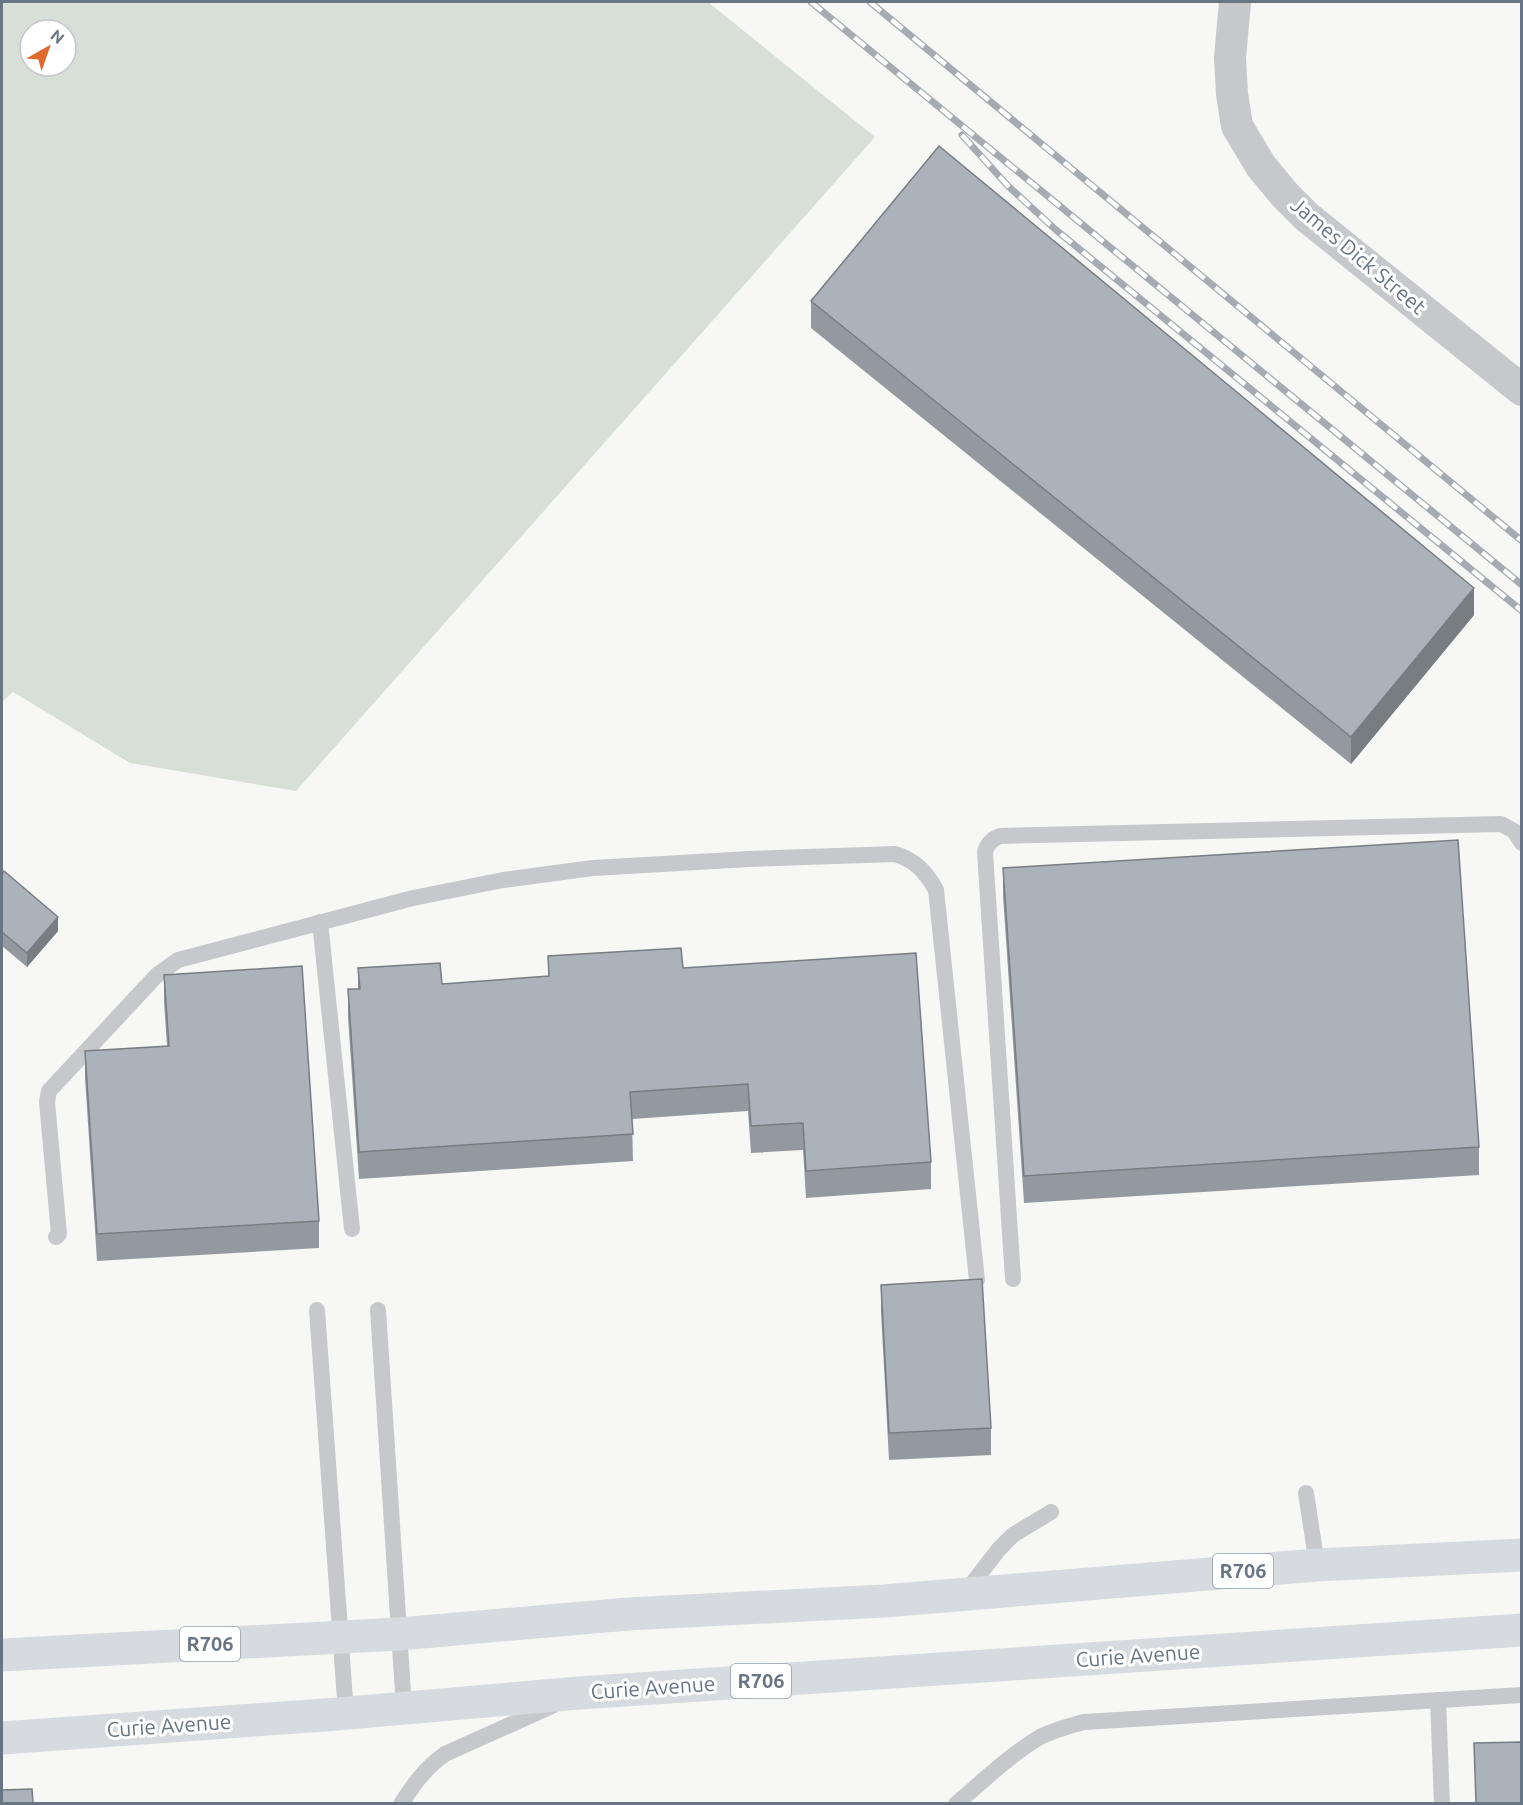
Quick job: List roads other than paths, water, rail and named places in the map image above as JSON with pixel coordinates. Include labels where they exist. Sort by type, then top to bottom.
[{"type":"main road","name":"R706","points":[[2,1655],[399,1634],[628,1614],[884,1601],[1317,1565],[1521,1555]]},
{"type":"main road","name":"Curie Avenue","points":[[2,1738],[346,1713],[579,1693],[1521,1630]]},
{"type":"street","name":"James Dick Street","points":[[1217,2],[1230,58]]},
{"type":"street","name":"James Dick Street","points":[[1235,2],[1230,58],[1237,126],[1261,166],[1307,217],[1518,381]]},
{"type":"lane","points":[[1013,1279],[985,852],[992,840],[1000,836],[1501,824],[1514,831],[1521,843]]},
{"type":"lane","points":[[56,1237],[59,1234],[47,1096],[51,1088],[157,975],[185,957],[413,898],[503,880],[593,868],[895,854],[913,862],[927,874],[936,890],[977,1281]]},
{"type":"lane","points":[[320,922],[352,1229]]},
{"type":"lane","points":[[317,1310],[346,1713]]},
{"type":"lane","points":[[378,1310],[404,1708]]},
{"type":"lane","points":[[1306,1493],[1317,1565]]},
{"type":"lane","points":[[964,1594],[999,1549],[1013,1535],[1051,1512]]},
{"type":"lane","points":[[401,1803],[420,1776],[445,1754],[579,1693]]},
{"type":"lane","points":[[956,1803],[1040,1737],[1084,1722],[1521,1695]]},
{"type":"lane","points":[[1438,1700],[1442,1803]]},
{"type":"railway","points":[[811,2],[1522,585]]},
{"type":"railway","points":[[870,2],[1522,541]]},
{"type":"railway","points":[[962,135],[1008,186],[1056,230],[1522,611]]}]
